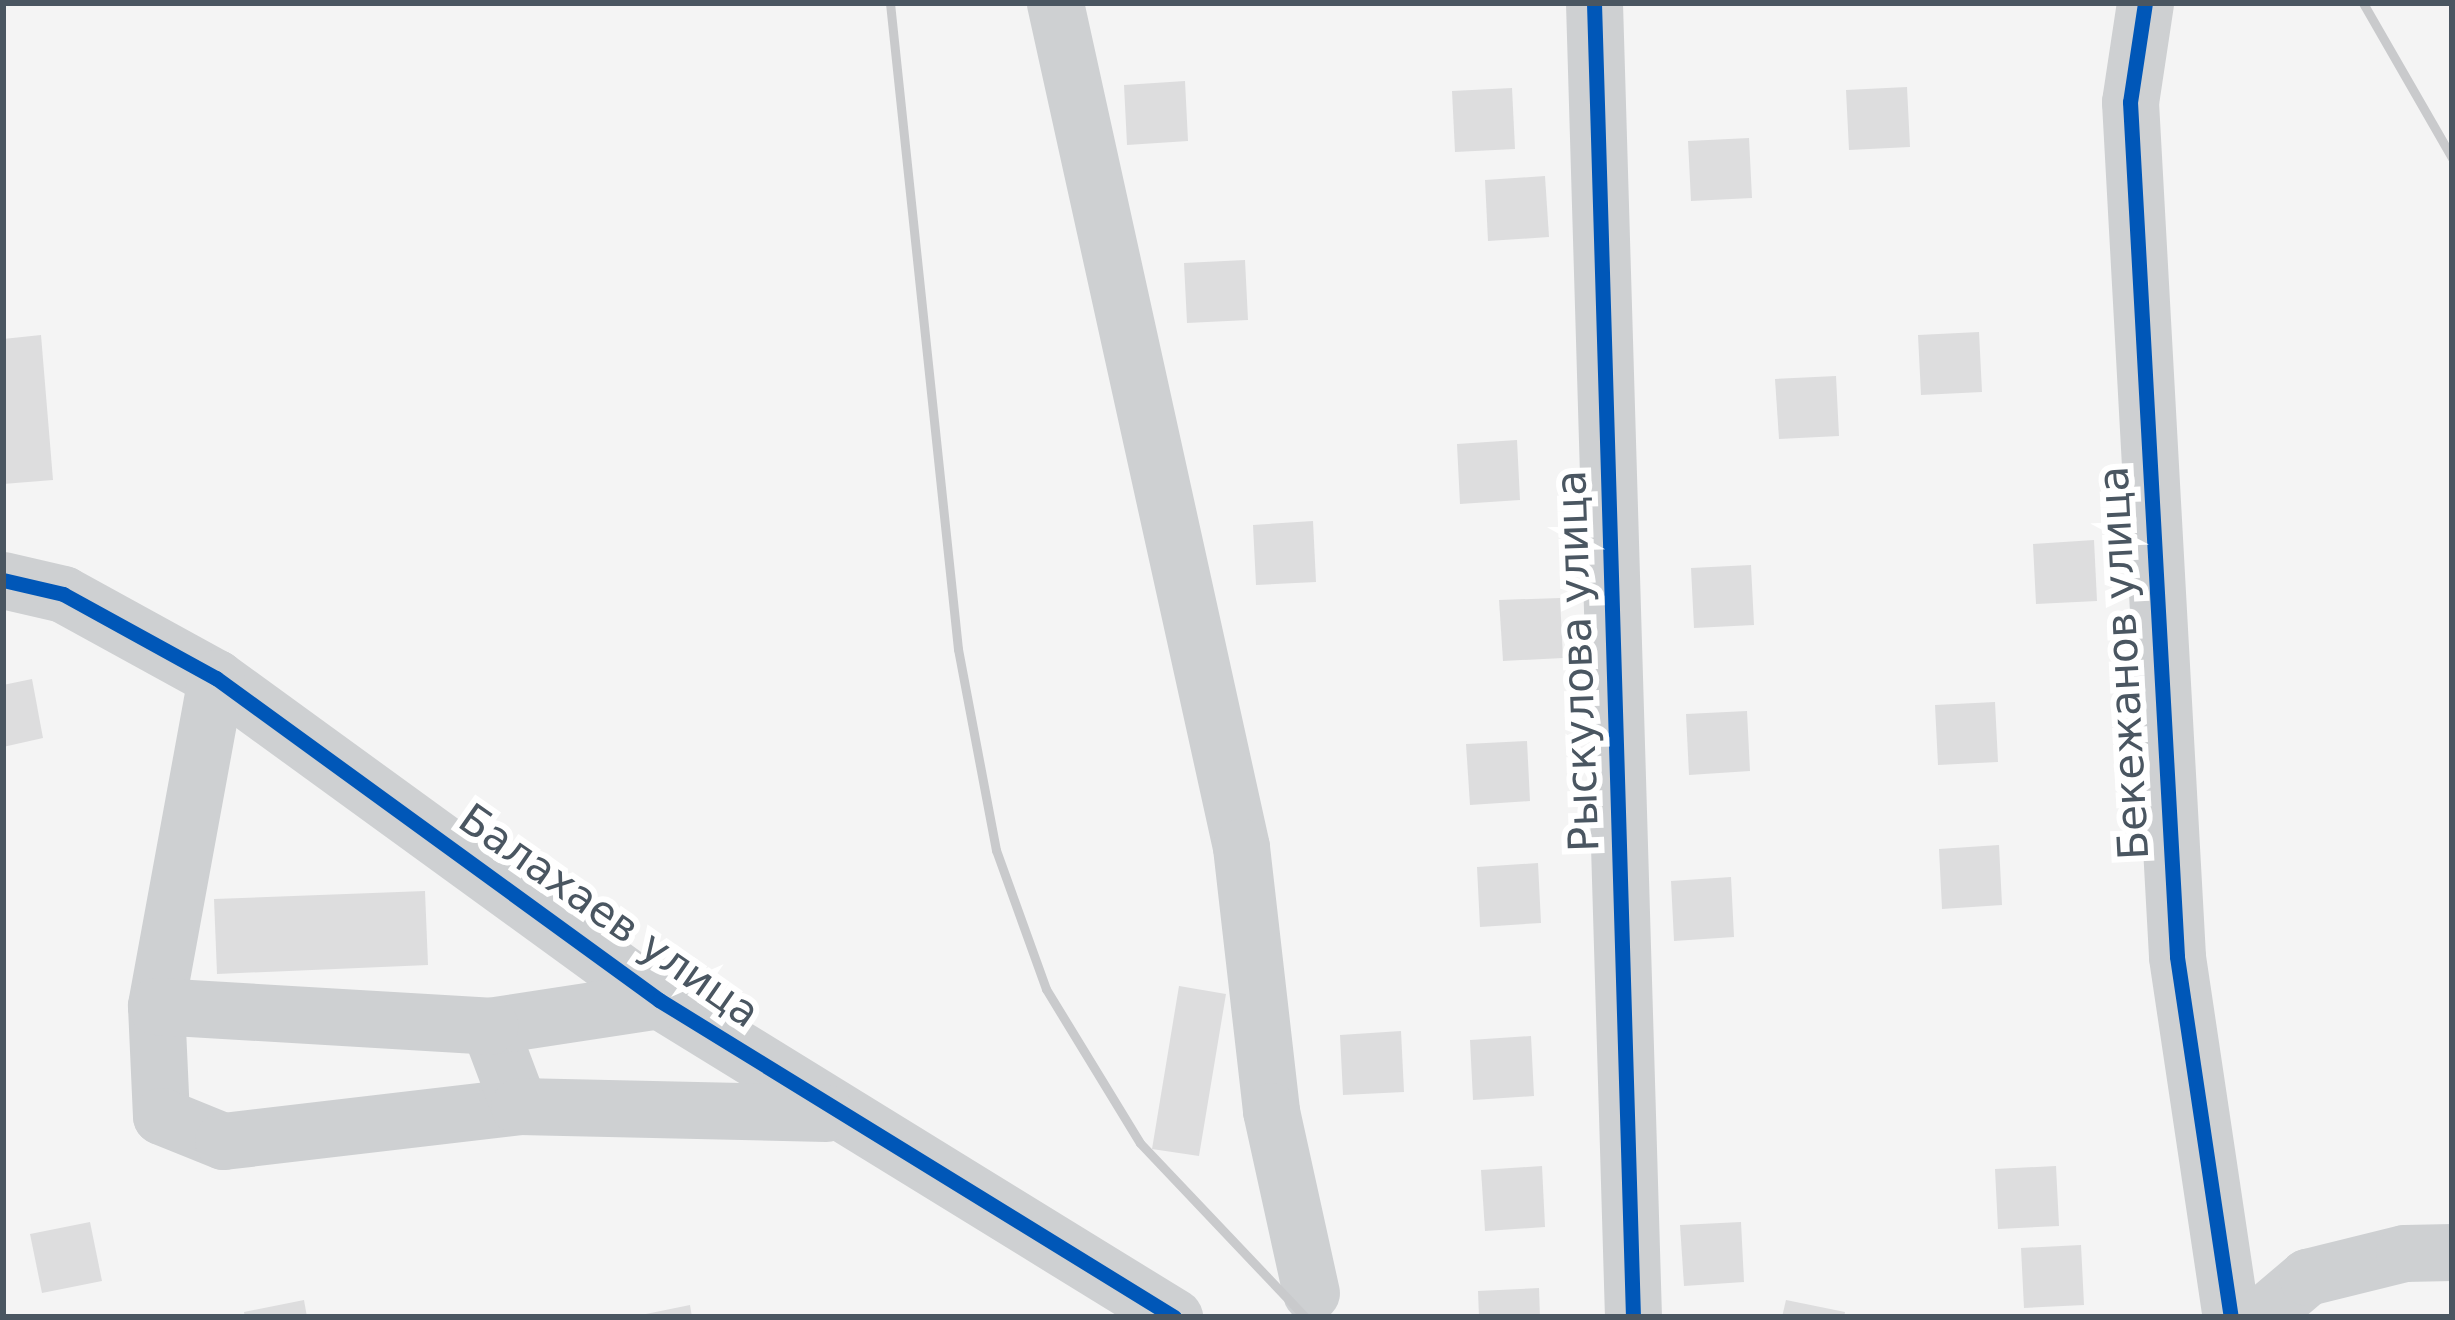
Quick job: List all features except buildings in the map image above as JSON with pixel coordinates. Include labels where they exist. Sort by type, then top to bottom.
[{"type":"street","points":[[1055,3],[1241,847],[1271,1111],[1311,1293]]},
{"type":"street","name":"Рыскулова улица","points":[[1594,3],[1633,1317]]},
{"type":"street","name":"Бекежанов улица","points":[[2145,3],[2130,102],[2177,957],[2230,1317]]},
{"type":"street","name":"Балахаев улица","points":[[3,580],[63,594],[216,678],[659,1000],[836,1114],[1174,1317]]},
{"type":"street","points":[[216,678],[157,1006],[161,1116],[223,1141],[519,1106],[836,1114]]},
{"type":"street","points":[[157,1006],[489,1026],[659,1000]]},
{"type":"street","points":[[489,1026],[519,1106]]},
{"type":"street","points":[[2260,1317],[2307,1277],[2404,1253],[2452,1252]]},
{"type":"railway","points":[[890,3],[958,649],[996,850],[1046,989],[1140,1143],[1305,1317]]},
{"type":"railway","points":[[2363,3],[2452,158]]},
{"type":"cycle path","points":[[1594,3],[1633,1317]]},
{"type":"cycle path","points":[[2145,3],[2130,102],[2177,957],[2231,1317]]},
{"type":"cycle path","points":[[3,580],[63,594],[216,678],[659,1000],[1174,1317]]}]
